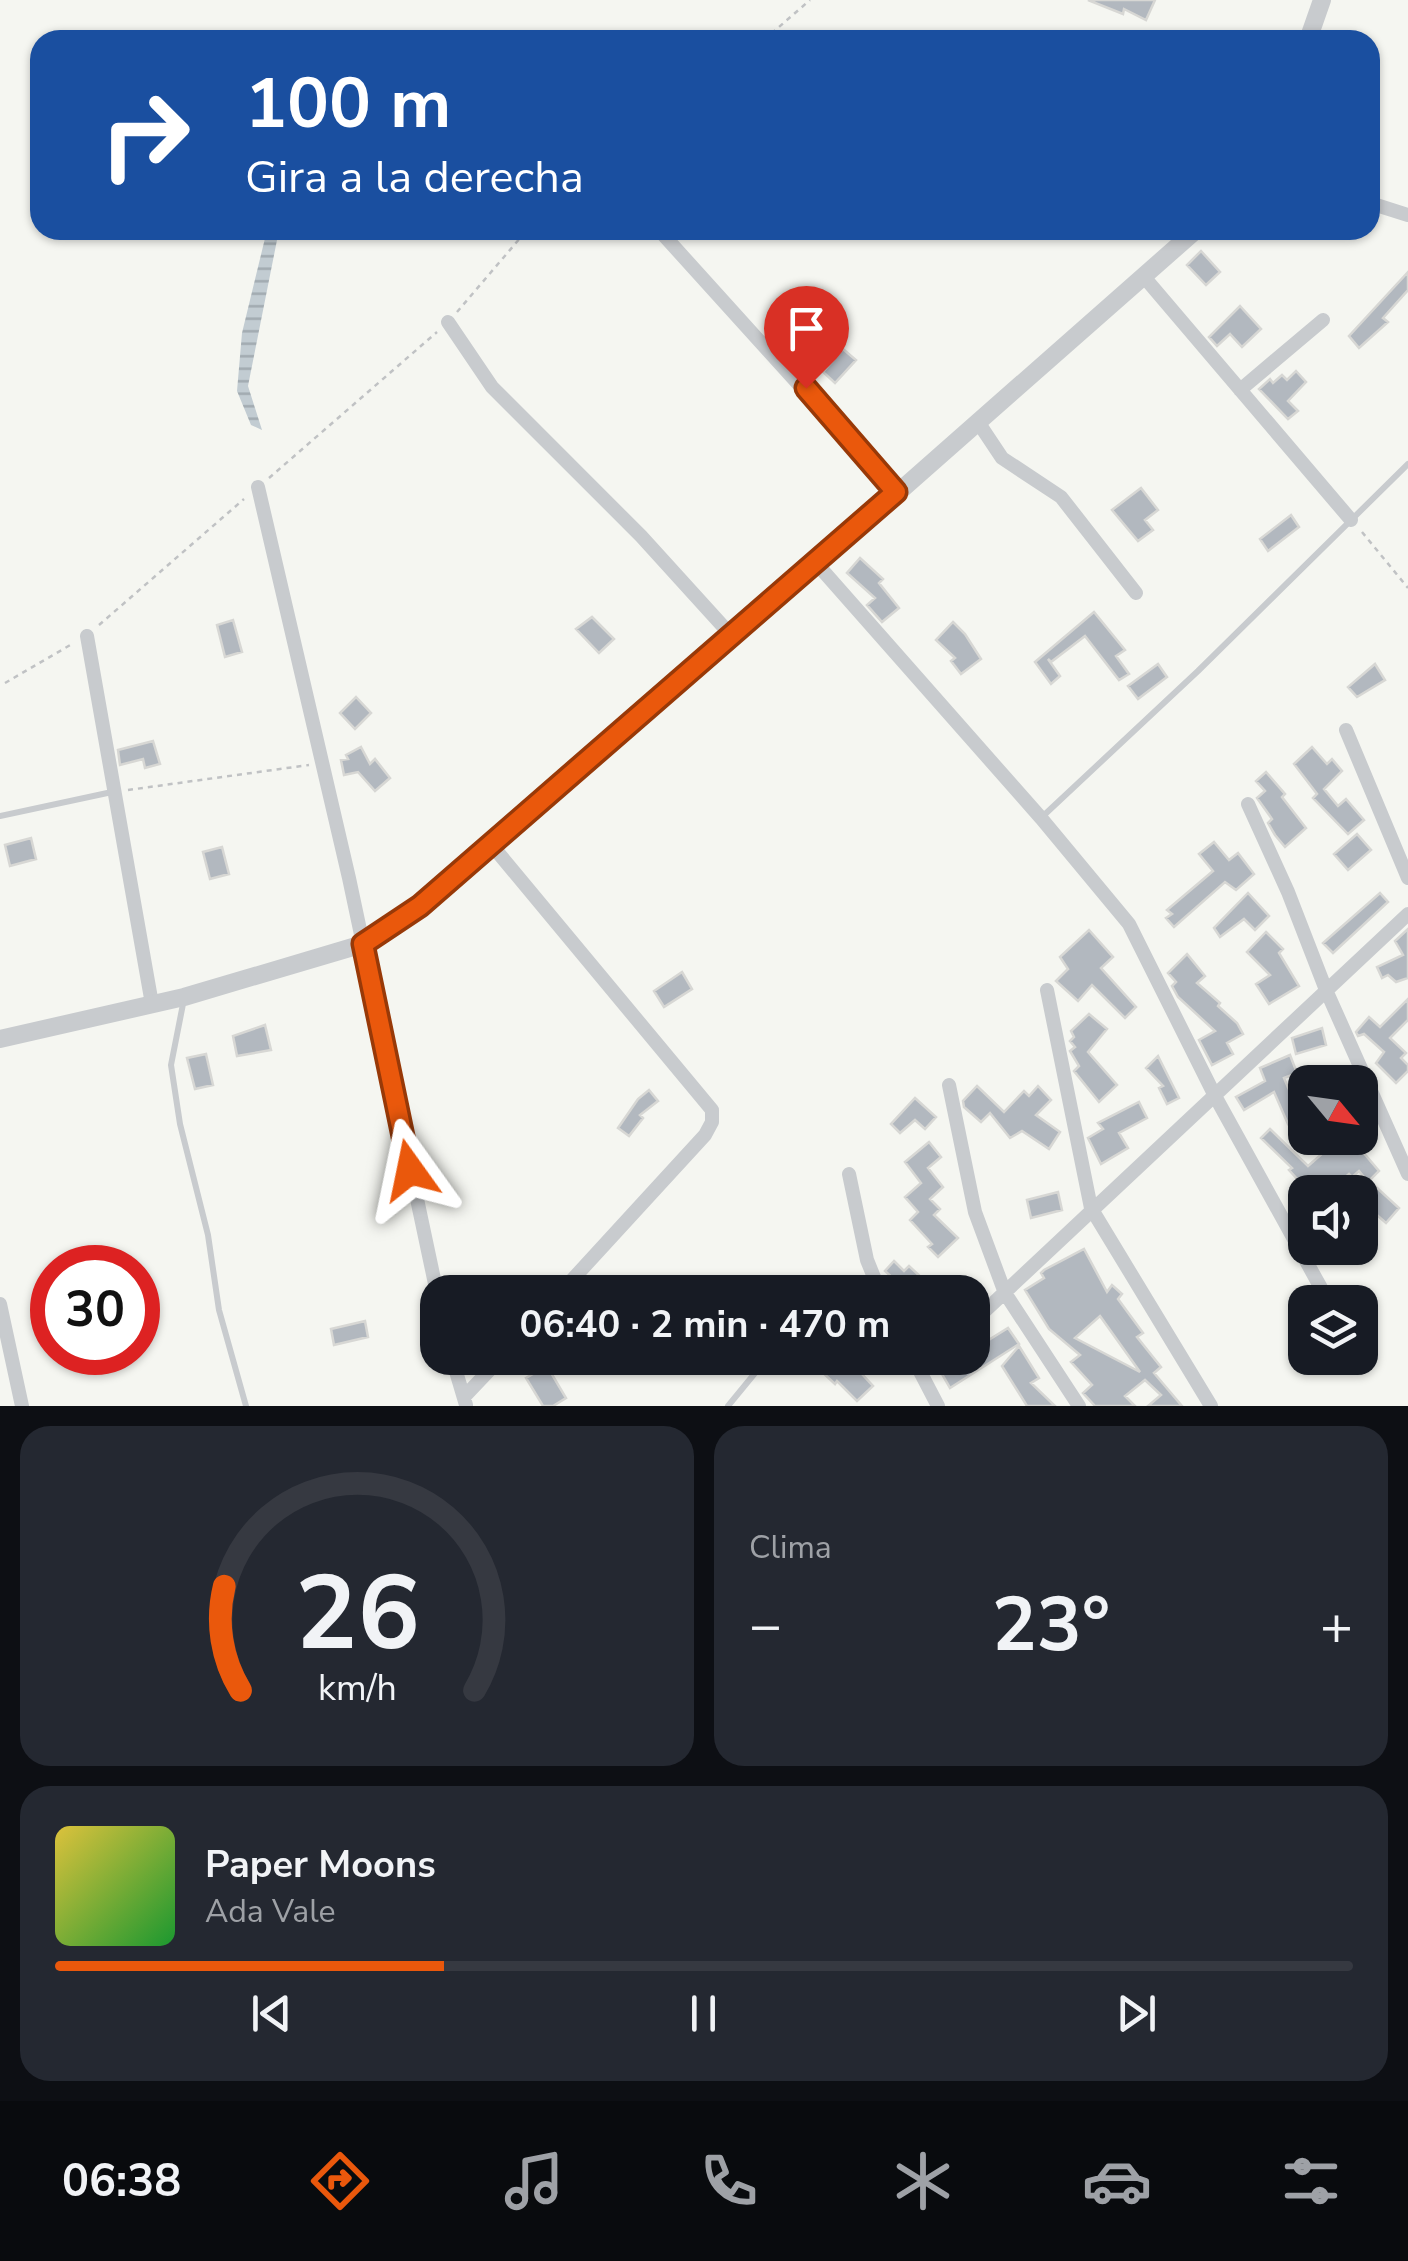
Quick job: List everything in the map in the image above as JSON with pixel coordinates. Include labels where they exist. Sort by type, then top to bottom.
[{"type":"street","points":[[1312,30],[1322,0]]},
{"type":"street","points":[[1380,206],[1408,215]]},
{"type":"street","points":[[669,240],[896,492]]},
{"type":"street","points":[[0,1039],[184,998],[363,944],[420,906],[1185,240]]},
{"type":"street","points":[[1144,278],[1351,520]]},
{"type":"street","points":[[1240,390],[1324,320]]},
{"type":"street","points":[[448,322],[492,388],[641,536],[730,634]]},
{"type":"street","points":[[978,422],[1002,458],[1061,497],[1136,593]]},
{"type":"street","points":[[258,488],[363,944],[433,1275]]},
{"type":"street","points":[[816,564],[1041,818],[1129,924],[1215,1096],[1319,1285]]},
{"type":"street","points":[[87,636],[152,1004]]},
{"type":"street","points":[[1346,730],[1408,878]]},
{"type":"street","points":[[1248,804],[1408,1174]]},
{"type":"street","points":[[490,843],[712,1110],[706,1135],[576,1275]]},
{"type":"street","points":[[990,1306],[1408,914]]},
{"type":"street","points":[[1047,990],[1091,1208],[1211,1406]]},
{"type":"street","points":[[949,1085],[975,1212],[1005,1292],[1079,1406]]},
{"type":"street","points":[[850,1174],[874,1275]]},
{"type":"street","points":[[0,1304],[22,1406]]},
{"type":"street","points":[[455,1375],[461,1403]]},
{"type":"street","points":[[461,1403],[486,1375]]},
{"type":"street","points":[[922,1375],[933,1404]]},
{"type":"lane","points":[[1041,818],[1408,464]]},
{"type":"lane","points":[[0,816],[112,792]]},
{"type":"lane","points":[[184,998],[171,1064],[180,1124],[208,1235],[218,1310],[246,1406]]},
{"type":"lane","points":[[728,1406],[753,1375]]},
{"type":"path","points":[[776,30],[810,0]]},
{"type":"path","points":[[4,683],[87,636],[448,322],[518,240]]},
{"type":"path","points":[[1351,520],[1408,588]]},
{"type":"path","points":[[112,792],[320,763]]},
{"type":"shaded area","points":[[265,240],[277,240],[248,386],[262,430],[251,425],[237,391],[242,333]]},
{"type":"building","points":[[1088,0],[1155,0],[1146,20],[1124,9],[1123,14]]},
{"type":"building","points":[[1201,251],[1220,272],[1206,285],[1187,265]]},
{"type":"building","points":[[1408,272],[1408,290],[1383,318],[1388,322],[1359,348],[1349,336]]},
{"type":"building","points":[[1240,306],[1261,329],[1242,347],[1230,334],[1217,346],[1209,337]]},
{"type":"building","points":[[843,349],[856,360],[835,383],[823,372]]},
{"type":"building","points":[[1296,371],[1306,382],[1288,401],[1298,411],[1288,419],[1259,389],[1270,379],[1273,383],[1282,375],[1287,380]]},
{"type":"building","points":[[1141,488],[1158,510],[1145,520],[1153,530],[1138,541],[1112,510]]},
{"type":"building","points":[[1291,515],[1299,527],[1268,551],[1260,539]]},
{"type":"building","points":[[860,558],[883,579],[879,583],[899,608],[882,622],[867,605],[875,598],[847,573]]},
{"type":"building","points":[[1094,612],[1125,650],[1116,656],[1129,674],[1119,680],[1085,636],[1051,662],[1048,659],[1060,676],[1051,684],[1035,662]]},
{"type":"building","points":[[592,617],[614,639],[599,653],[576,629]]},
{"type":"building","points":[[233,620],[242,652],[225,657],[217,625]]},
{"type":"building","points":[[953,622],[981,659],[961,674],[951,661],[955,658],[936,640]]},
{"type":"building","points":[[1158,664],[1167,677],[1138,699],[1128,686]]},
{"type":"building","points":[[1375,664],[1385,680],[1357,697],[1348,687]]},
{"type":"building","points":[[356,697],[371,713],[355,729],[340,713]]},
{"type":"building","points":[[153,741],[160,764],[145,768],[143,759],[120,765],[118,750]]},
{"type":"building","points":[[361,747],[370,764],[375,759],[390,778],[375,791],[358,772],[344,775],[341,760]]},
{"type":"building","points":[[1312,747],[1327,764],[1332,759],[1342,771],[1324,789],[1338,806],[1346,799],[1364,820],[1348,834],[1313,798],[1317,794],[1294,764]]},
{"type":"building","points":[[1266,772],[1306,828],[1285,847],[1257,798],[1265,791],[1256,781]]},
{"type":"building","points":[[1357,834],[1371,850],[1348,870],[1334,854]]},
{"type":"building","points":[[31,838],[36,859],[10,866],[5,845]]},
{"type":"building","points":[[1214,842],[1229,860],[1238,853],[1254,874],[1236,890],[1225,882],[1174,927],[1166,918],[1172,914],[1167,910],[1213,871],[1199,854]]},
{"type":"building","points":[[222,847],[229,874],[210,879],[203,852]]},
{"type":"building","points":[[1248,893],[1269,916],[1255,930],[1244,919],[1220,937],[1214,928]]},
{"type":"building","points":[[1380,893],[1388,902],[1333,953],[1323,943]]},
{"type":"building","points":[[1408,929],[1408,978],[1396,982],[1388,975],[1382,978],[1377,967],[1403,955],[1395,941]]},
{"type":"building","points":[[1089,930],[1113,957],[1101,968],[1136,1007],[1125,1018],[1092,985],[1078,1001],[1056,981],[1068,969],[1060,957]]},
{"type":"building","points":[[1266,932],[1283,949],[1279,953],[1299,986],[1269,1004],[1256,984],[1270,975],[1247,952]]},
{"type":"building","points":[[1187,954],[1205,976],[1197,983],[1220,1003],[1218,1006],[1243,1034],[1227,1043],[1233,1054],[1212,1065],[1199,1040],[1215,1031],[1178,997],[1172,986],[1176,982],[1168,973]]},
{"type":"building","points":[[682,972],[692,989],[664,1007],[654,991]]},
{"type":"building","points":[[1408,999],[1408,1020],[1390,1038],[1406,1053],[1401,1058],[1408,1065],[1408,1071],[1396,1083],[1376,1063],[1384,1052],[1364,1034],[1358,1036],[1356,1032],[1369,1017],[1380,1027]]},
{"type":"building","points":[[1089,1014],[1107,1029],[1088,1052],[1117,1085],[1099,1102],[1074,1071],[1079,1066],[1070,1051],[1075,1047],[1070,1041],[1074,1037],[1071,1031]]},
{"type":"building","points":[[265,1025],[271,1050],[237,1056],[233,1036]]},
{"type":"building","points":[[1322,1028],[1326,1045],[1296,1054],[1292,1038]]},
{"type":"building","points":[[206,1054],[213,1085],[195,1089],[187,1058]]},
{"type":"building","points":[[1290,1055],[1294,1065],[1288,1065],[1288,1076],[1284,1078],[1288,1087],[1288,1124],[1274,1092],[1244,1110],[1236,1097],[1265,1081],[1260,1068]]},
{"type":"building","points":[[1158,1056],[1179,1098],[1167,1104],[1159,1088],[1163,1086],[1146,1068]]},
{"type":"building","points":[[977,1086],[1004,1112],[1024,1091],[1029,1096],[1038,1086],[1051,1100],[1036,1115],[1060,1132],[1049,1149],[1022,1131],[1010,1138],[990,1113],[981,1122],[964,1107],[963,1101]]},
{"type":"building","points":[[649,1090],[658,1101],[640,1115],[643,1118],[629,1136],[618,1128]]},
{"type":"building","points":[[915,1098],[936,1117],[925,1129],[915,1120],[900,1133],[891,1124]]},
{"type":"building","points":[[1139,1102],[1147,1118],[1119,1133],[1128,1148],[1101,1164],[1088,1138],[1103,1129],[1098,1123]]},
{"type":"building","points":[[1270,1129],[1288,1147],[1288,1155],[1297,1155],[1308,1166],[1321,1155],[1365,1155],[1379,1171],[1375,1175],[1362,1175],[1359,1171],[1354,1175],[1294,1175],[1289,1170],[1292,1168],[1261,1138]]},
{"type":"building","points":[[929,1142],[941,1157],[928,1168],[943,1187],[930,1199],[940,1209],[934,1215],[958,1238],[938,1257],[928,1247],[932,1244],[910,1220],[918,1212],[905,1197],[921,1183],[905,1162]]},
{"type":"building","points":[[1378,1189],[1399,1208],[1386,1223],[1378,1216]]},
{"type":"building","points":[[1058,1192],[1062,1210],[1031,1218],[1027,1200]]},
{"type":"building","points":[[1084,1249],[1107,1292],[1112,1285],[1122,1294],[1118,1299],[1143,1333],[1137,1337],[1161,1367],[1154,1373],[1182,1406],[1148,1406],[1161,1395],[1145,1380],[1125,1396],[1135,1406],[1095,1406],[1083,1393],[1092,1385],[1071,1362],[1080,1355],[1049,1329],[1025,1290],[1044,1278],[1044,1270]],"holes":[[[1100,1316],[1140,1372],[1075,1338]]]},
{"type":"building","points":[[894,1261],[904,1271],[909,1266],[919,1275],[889,1275],[885,1271]]},
{"type":"building","points":[[365,1321],[368,1337],[334,1345],[331,1329]]},
{"type":"building","points":[[1008,1328],[1019,1344],[990,1362],[990,1339]]},
{"type":"building","points":[[1019,1346],[1039,1378],[1031,1383],[1055,1406],[1027,1406],[1002,1366]]},
{"type":"building","points":[[552,1375],[566,1398],[553,1406],[543,1406],[526,1378]]},
{"type":"building","points":[[825,1375],[863,1375],[873,1386],[857,1401],[837,1381],[835,1384]]},
{"type":"building","points":[[942,1375],[970,1375],[950,1388]]},
{"type":"route","points":[[410,1170],[363,944],[420,906],[896,492],[806,388]]}]
